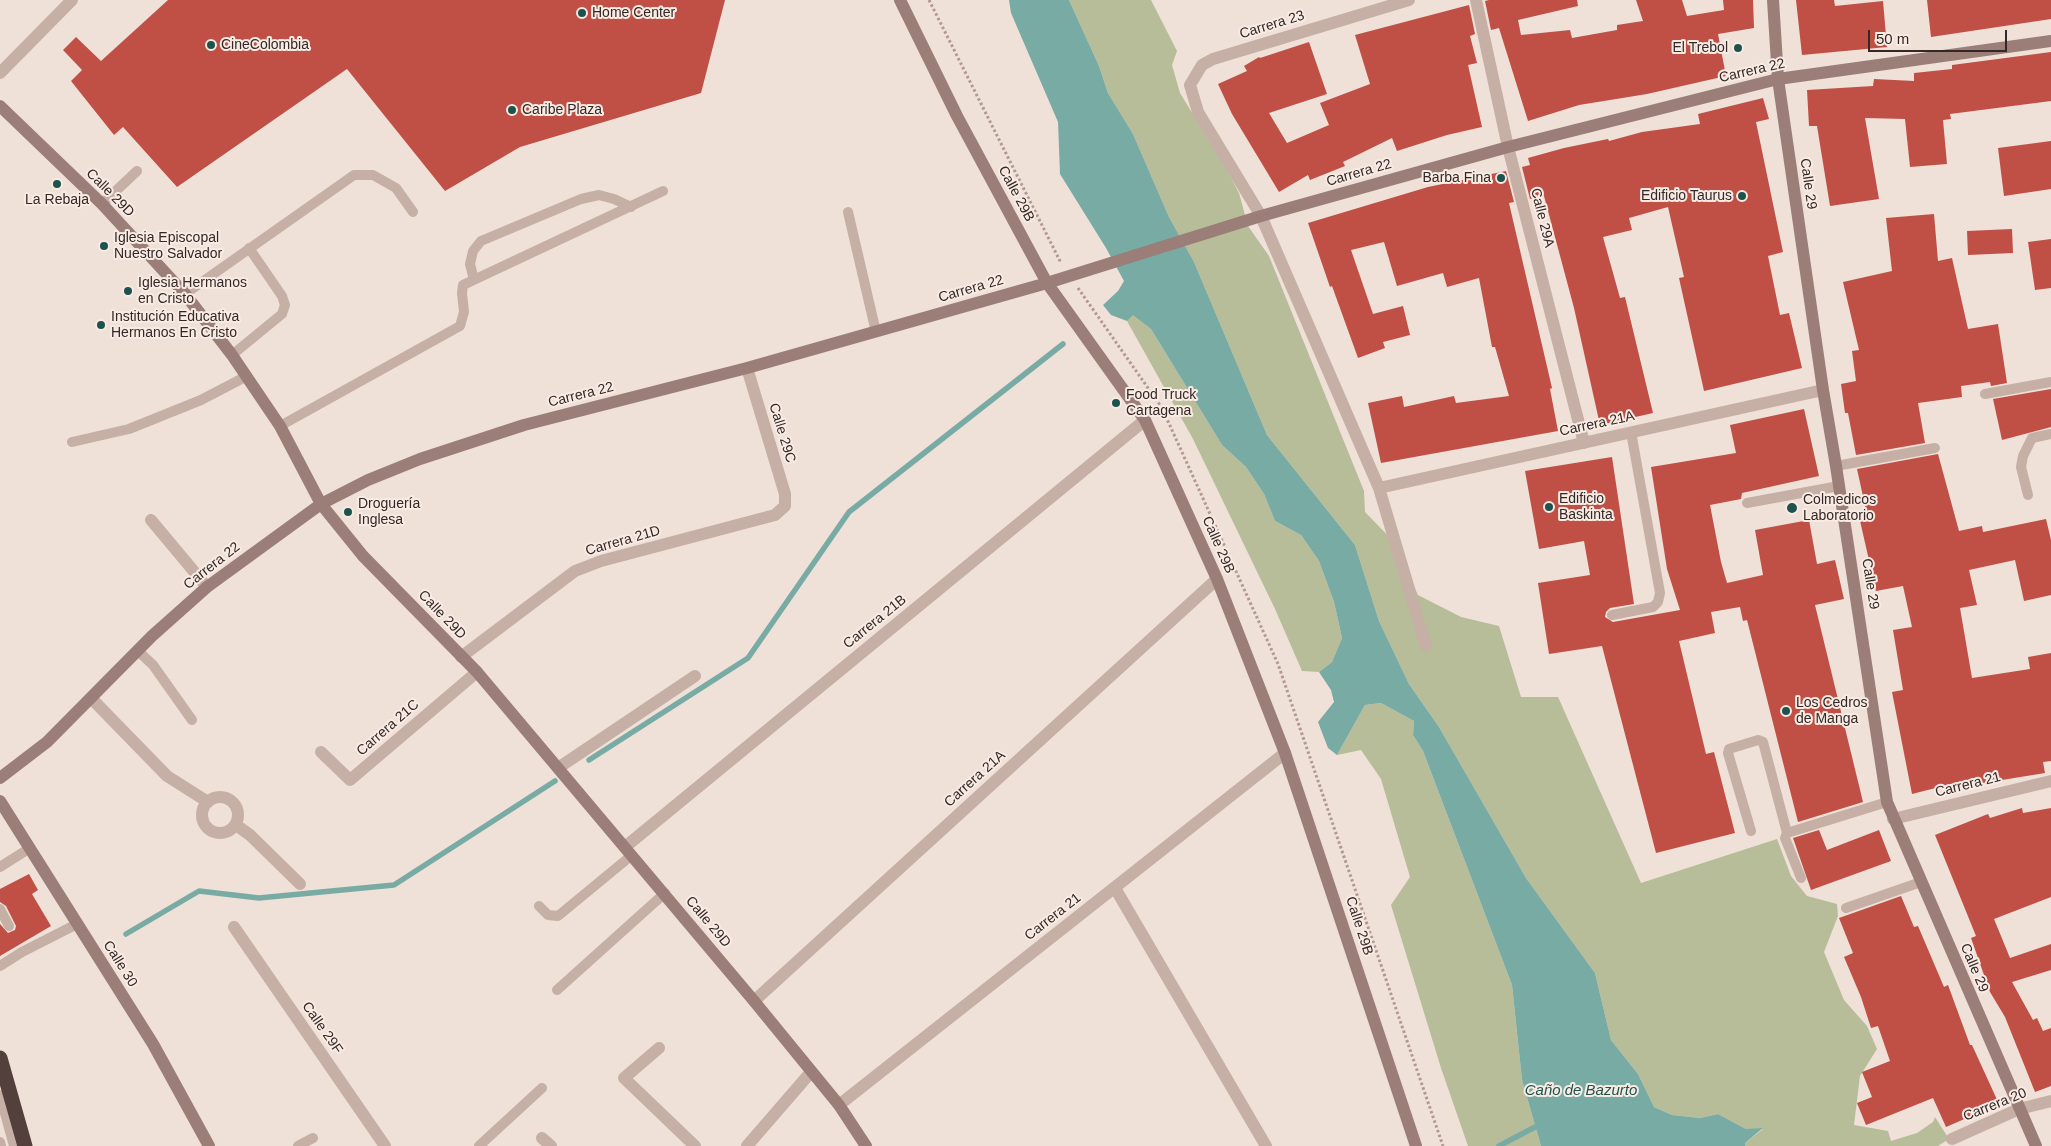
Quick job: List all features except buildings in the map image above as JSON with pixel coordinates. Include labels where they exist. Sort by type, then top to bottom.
[{"type":"highway","points":[[0,1058],[24,1146]]},
{"type":"street","points":[[0,73],[72,0]]},
{"type":"street","name":"Calle 29B","points":[[900,0],[957,116],[1047,283],[1145,420],[1217,579],[1285,753],[1416,1146]]},
{"type":"street","name":"Carrera 23","points":[[1261,216],[1198,112],[1190,85],[1202,65],[1213,59],[1410,0]]},
{"type":"street","name":"Calle 29A","points":[[1476,0],[1508,147],[1584,443]]},
{"type":"street","name":"Calle 29","points":[[1773,0],[1778,79],[1823,390],[1887,802],[2036,1146]]},
{"type":"street","name":"Carrera 22","points":[[0,778],[47,742],[138,651],[206,587],[321,504],[368,480],[420,459],[524,425],[747,368],[876,332],[1047,283],[1261,216],[1508,147],[1778,79],[2051,41]]},
{"type":"street","name":"Calle 29D","points":[[0,106],[102,204],[184,294],[232,355],[280,426],[321,504],[363,556],[477,672],[665,893],[839,1105],[866,1146]]},
{"type":"street","points":[[1261,216],[1378,488],[1426,646]]},
{"type":"street","name":"Calle 29C","points":[[747,368],[785,494],[785,506]]},
{"type":"street","name":"Carrera 21A","points":[[1378,488],[1823,390]]},
{"type":"street","name":"Carrera 21B","points":[[628,851],[1145,420]]},
{"type":"street","name":"Carrera 21D","points":[[461,657],[575,571],[601,561],[775,515],[785,506]]},
{"type":"street","points":[[151,520],[206,587]]},
{"type":"street","name":"Carrera 21A","points":[[754,1001],[1217,579]]},
{"type":"street","name":"Carrera 21C","points":[[321,752],[350,780],[477,672]]},
{"type":"street","points":[[558,768],[695,676]]},
{"type":"street","points":[[91,698],[167,776],[208,802]]},
{"type":"street","name":"Carrera 21","points":[[839,1105],[1285,753]]},
{"type":"street","name":"Carrera 21","points":[[1893,819],[2051,781]]},
{"type":"street","points":[[215,798],[224,798],[232,801],[237,808],[238,817],[236,825],[229,831],[213,832],[206,826],[202,818],[203,810],[208,802],[215,798]]},
{"type":"street","name":"Calle 30","points":[[0,801],[153,1044],[209,1146]]},
{"type":"street","points":[[236,825],[250,835],[300,884]]},
{"type":"street","points":[[1115,888],[1266,1146]]},
{"type":"street","name":"Calle 29F","points":[[234,927],[385,1146]]},
{"type":"street","points":[[659,1048],[624,1078],[695,1146]]},
{"type":"street","points":[[747,1146],[811,1072]]},
{"type":"street","name":"Carrera 20","points":[[1952,1139],[2019,1109],[2051,1101]]},
{"type":"lane","points":[[102,204],[137,171]]},
{"type":"lane","points":[[184,294],[354,174],[373,175],[396,188],[413,212]]},
{"type":"lane","points":[[280,426],[460,326],[464,312],[463,285],[663,191]]},
{"type":"lane","points":[[474,280],[470,264],[472,251],[482,241],[581,199],[599,195],[614,198],[630,207]]},
{"type":"lane","points":[[848,212],[876,332]]},
{"type":"lane","points":[[232,355],[282,314],[284,305],[282,296],[249,248]]},
{"type":"lane","points":[[72,442],[129,429],[201,400],[247,376]]},
{"type":"lane","points":[[1985,394],[2051,382]]},
{"type":"lane","points":[[1612,615],[1653,607],[1658,602],[1660,593],[1631,432]]},
{"type":"lane","points":[[2028,495],[2021,468],[2023,456],[2032,438],[2051,434]]},
{"type":"lane","points":[[1836,466],[1935,448]]},
{"type":"lane","points":[[1747,503],[1839,486]]},
{"type":"lane","points":[[138,651],[153,665],[192,720]]},
{"type":"lane","points":[[1752,832],[1728,753],[1729,749],[1758,740],[1762,742],[1787,833],[1785,838],[1801,878]]},
{"type":"lane","points":[[1787,833],[1887,802]]},
{"type":"lane","points":[[1,862],[30,848]]},
{"type":"lane","points":[[539,906],[548,915],[558,916],[628,851]]},
{"type":"lane","points":[[1846,908],[1921,882]]},
{"type":"lane","points":[[557,990],[665,893]]},
{"type":"lane","points":[[0,910],[9,926]]},
{"type":"lane","points":[[0,966],[21,949],[78,924]]},
{"type":"lane","points":[[479,1146],[542,1088]]},
{"type":"lane","points":[[0,1095],[14,1146]]},
{"type":"lane","points":[[298,1146],[313,1138]]},
{"type":"lane","points":[[0,1142],[1,1146]]},
{"type":"path","points":[[929,0],[1062,264],[1068,262]]},
{"type":"green space","points":[[1069,0],[1151,0],[1177,51],[1172,65],[1180,93],[1227,170],[1239,193],[1248,226],[1269,256],[1364,491],[1365,512],[1398,546],[1406,570],[1418,595],[1461,617],[1499,626],[1521,697],[1558,697],[1641,883],[1777,839],[1791,876],[1807,896],[1837,904],[1838,916],[1824,952],[1844,1000],[1867,1026],[1877,1049],[1860,1076],[1854,1125],[1888,1131],[1891,1141],[1917,1133],[1933,1122],[1935,1117],[1949,1139],[1938,1146],[1745,1146],[1745,1143],[1763,1129],[1746,1129],[1718,1114],[1700,1118],[1672,1115],[1654,1107],[1638,1074],[1611,1040],[1595,973],[1526,878],[1439,727],[1409,684],[1379,621],[1355,545],[1267,435],[1194,262],[1169,217],[1133,134],[1108,93],[1099,66]]},
{"type":"green space","points":[[1133,314],[1151,329],[1222,445],[1246,467],[1264,494],[1275,521],[1301,535],[1319,561],[1334,602],[1342,638],[1332,662],[1319,672],[1302,671],[1275,609],[1193,439],[1127,321]]},
{"type":"green space","points":[[1381,703],[1414,721],[1413,735],[1423,751],[1512,985],[1522,1080],[1541,1146],[1468,1146],[1441,1068],[1391,905],[1410,877],[1381,779],[1361,750],[1337,755],[1365,705]]},
{"type":"water","name":"Caño de Bazurto","points":[[1009,0],[1069,0],[1099,66],[1108,93],[1133,134],[1169,217],[1194,262],[1267,435],[1355,545],[1379,621],[1409,684],[1439,727],[1526,878],[1595,973],[1611,1040],[1638,1074],[1654,1107],[1672,1115],[1700,1118],[1718,1114],[1746,1129],[1763,1128],[1745,1143],[1745,1146],[1541,1146],[1522,1080],[1512,985],[1423,751],[1413,735],[1414,721],[1381,703],[1365,705],[1337,755],[1328,748],[1318,722],[1334,702],[1331,690],[1319,672],[1332,662],[1342,638],[1334,602],[1319,561],[1301,535],[1275,521],[1264,494],[1246,467],[1222,445],[1151,329],[1133,315],[1127,321],[1111,315],[1103,305],[1118,291],[1124,281],[1060,174],[1058,122],[1011,13]]},
{"type":"waterway","points":[[589,760],[748,658],[849,512],[1063,344]]},
{"type":"waterway","points":[[126,934],[199,891],[259,898],[394,885],[555,781]]},
{"type":"waterway","points":[[1499,1146],[1535,1127]]},
{"type":"place","name":"Home Center","points":[[582,13]]},
{"type":"place","name":"CineColombia","points":[[211,45]]},
{"type":"place","name":"El Trebol","points":[[1738,48]]},
{"type":"place","name":"Caribe Plaza","points":[[512,110]]},
{"type":"place","name":"Barba Fina","points":[[1501,178]]},
{"type":"place","name":"La Rebaja","points":[[57,184]]},
{"type":"place","name":"Edificio Taurus","points":[[1742,196]]},
{"type":"place","name":"Iglesia Episcopal Nuestro Salvador","points":[[104,246]]},
{"type":"place","name":"Iglesia Hermanos en Cristo","points":[[128,291]]},
{"type":"place","name":"Institución Educativa Hermanos En Cristo","points":[[101,325]]},
{"type":"place","name":"Food Truck Cartagena","points":[[1116,403]]},
{"type":"place","name":"Edificio Baskinta","points":[[1549,507]]},
{"type":"place","name":"Colmedicos Laboratorio","points":[[1792,508]]},
{"type":"place","name":"Droguería Inglesa","points":[[348,512]]},
{"type":"place","name":"Los Cedros de Manga","points":[[1786,711]]}]
